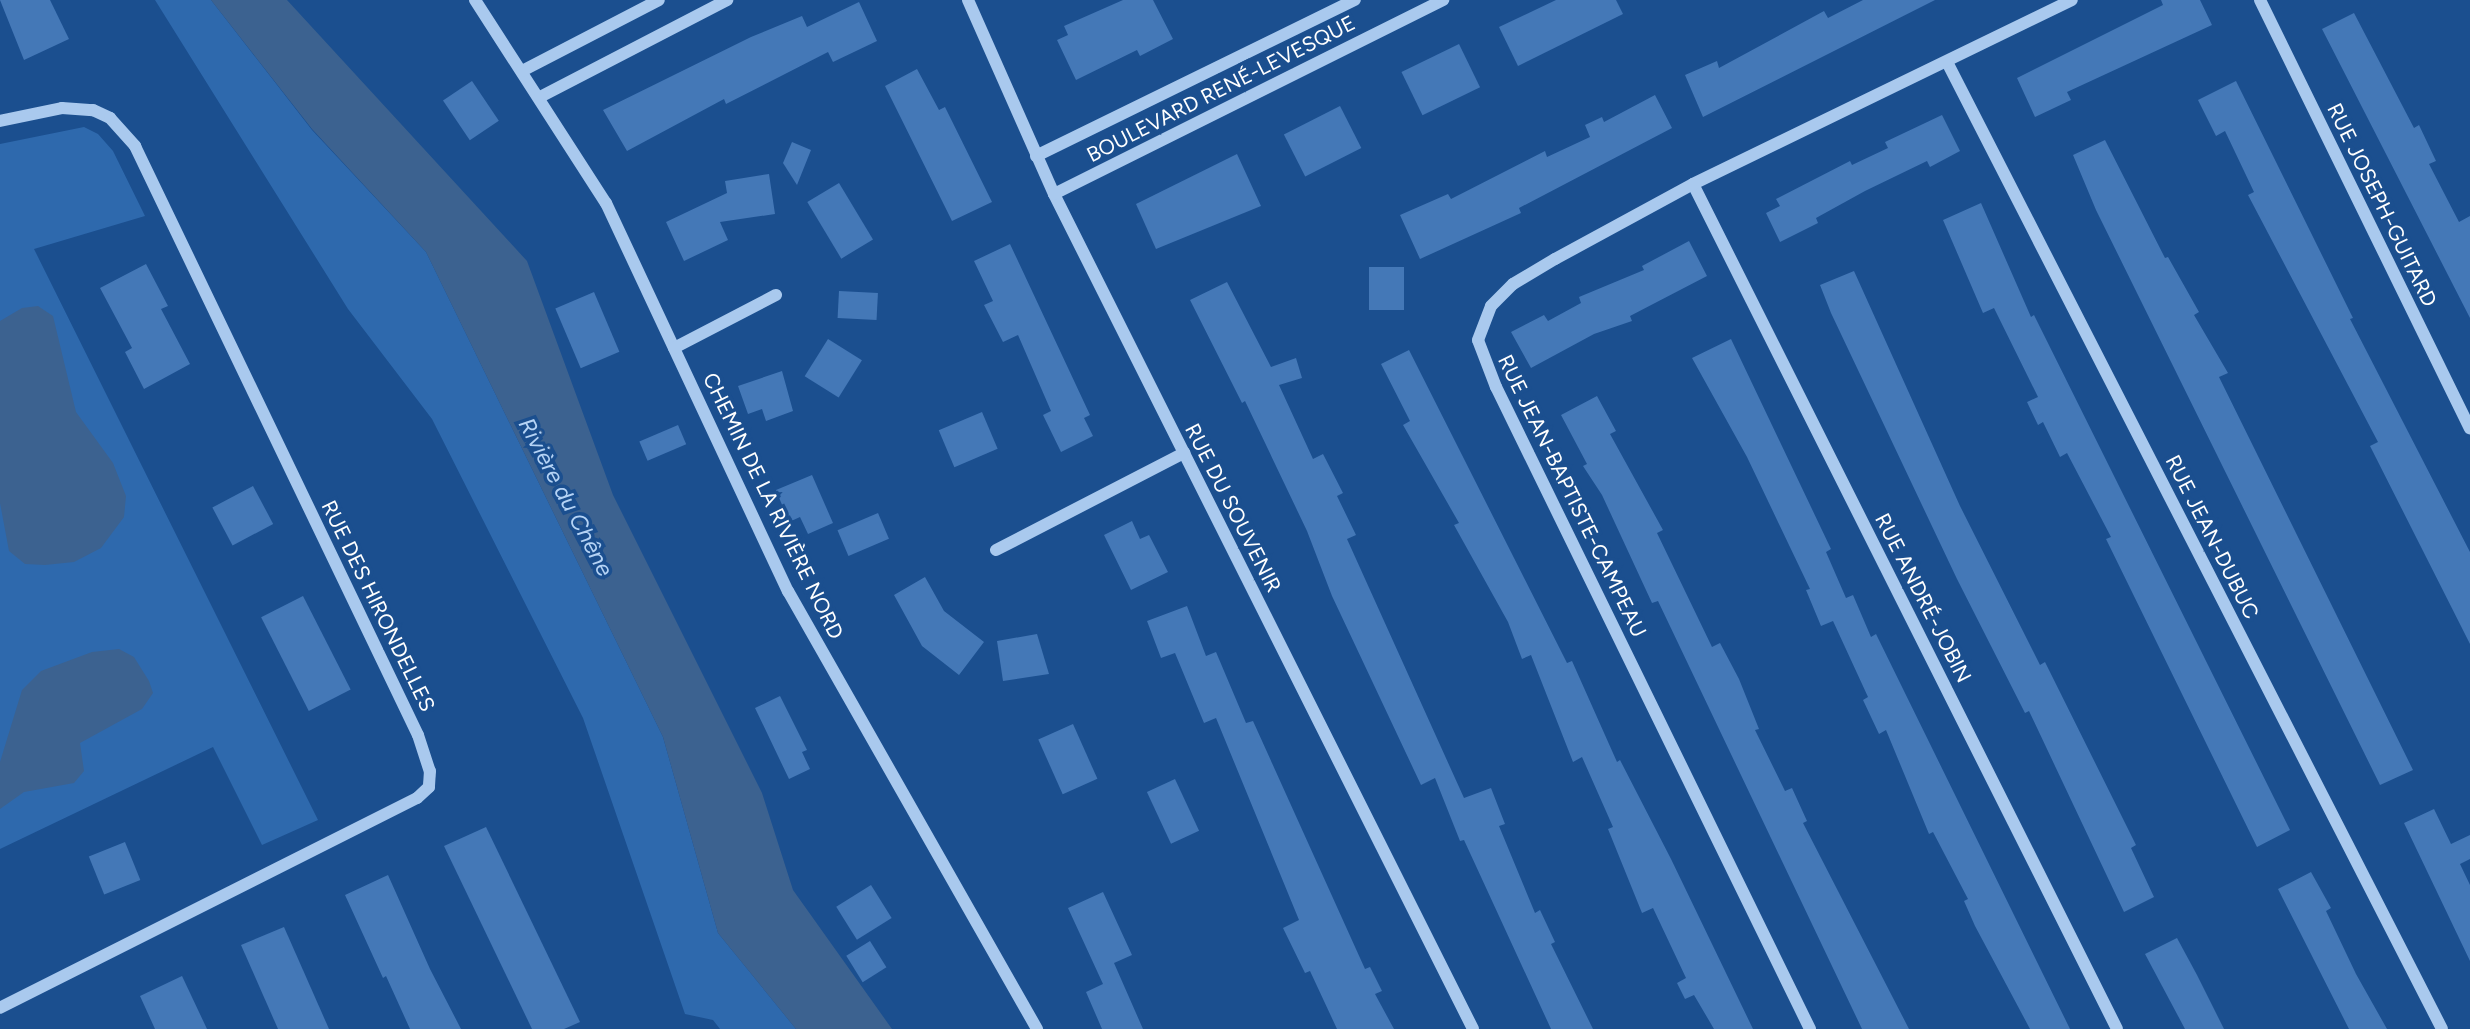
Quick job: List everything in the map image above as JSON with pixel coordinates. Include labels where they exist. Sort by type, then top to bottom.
[{"type":"street","name":"CHEMIN DE LA RIVIÈRE NORD","points":[[475,0],[606,203],[789,591],[1037,1029]]},
{"type":"street","points":[[522,71],[659,0]]},
{"type":"street","points":[[540,97],[727,0]]},
{"type":"street","name":"RUE DU SOUVENIR","points":[[968,0],[1054,194],[1473,1029]]},
{"type":"street","name":"BOULEVARD RENÉ-LEVESQUE","points":[[1036,156],[1354,0]]},
{"type":"street","name":"BOULEVARD RENÉ-LEVESQUE","points":[[1054,194],[1443,0]]},
{"type":"street","name":"RUE JEAN-BAPTISTE-CAMPEAU","points":[[1810,1029],[1496,387],[1478,341],[1491,306],[1513,284],[1693,184],[2072,0]]},
{"type":"street","name":"RUE JOSEPH-GUITARD","points":[[2260,0],[2470,428]]},
{"type":"street","name":"RUE JEAN-DUBUC","points":[[1947,62],[2442,1029]]},
{"type":"street","name":"RUE DES HIRONDELLES","points":[[0,121],[62,108],[93,110],[110,118],[135,146],[418,735],[430,771],[429,787],[417,798],[0,1009]]},
{"type":"street","name":"RUE ANDRÉ-JOBIN","points":[[1693,184],[2118,1029]]},
{"type":"street","points":[[674,348],[776,295]]},
{"type":"street","points":[[996,550],[1184,453]]},
{"type":"shaded area","points":[[155,0],[211,0],[312,130],[426,252],[663,737],[718,933],[796,1029],[720,1029],[713,1020],[685,1014],[583,718],[432,419],[348,309]]},
{"type":"shaded area","points":[[84,127],[98,134],[113,151],[145,216],[34,249],[318,820],[262,845],[213,747],[0,849],[0,144]]},
{"type":"water","name":"Rivière du Chêne","points":[[211,0],[287,0],[527,261],[613,495],[762,793],[793,890],[892,1029],[796,1029],[718,933],[663,737],[426,252],[312,129]]},
{"type":"water","points":[[38,306],[53,316],[76,412],[113,463],[126,496],[124,517],[101,548],[74,562],[45,565],[25,564],[9,551],[0,503],[0,321],[22,308]]},
{"type":"water","points":[[119,649],[134,657],[149,681],[153,693],[142,709],[80,743],[84,771],[74,783],[24,792],[0,809],[0,762],[22,690],[41,671],[92,652]]},
{"type":"building","points":[[0,0],[50,0],[69,39],[24,60]]},
{"type":"building","points":[[1123,0],[1153,0],[1173,39],[1140,56],[1137,50],[1076,80],[1057,40],[1068,35],[1064,26]]},
{"type":"building","points":[[1556,0],[1616,0],[1623,14],[1518,66],[1499,27]]},
{"type":"building","points":[[1863,0],[1935,0],[1703,117],[1685,75],[1717,61],[1719,68],[1824,11],[1828,18]]},
{"type":"building","points":[[2161,0],[2200,0],[2212,25],[2067,92],[2071,100],[2035,117],[2017,78],[2163,5]]},
{"type":"building","points":[[859,2],[877,41],[833,62],[828,52],[726,104],[724,99],[627,151],[603,110],[751,37],[802,16],[807,27]]},
{"type":"building","points":[[2354,13],[2414,128],[2419,125],[2436,161],[2429,164],[2459,222],[2470,216],[2470,318],[2322,29]]},
{"type":"building","points":[[1459,44],[1480,87],[1423,115],[1401,72]]},
{"type":"building","points":[[917,69],[939,110],[945,107],[992,202],[952,221],[885,86]]},
{"type":"building","points":[[472,81],[499,121],[470,140],[443,101]]},
{"type":"building","points":[[2236,81],[2353,318],[2350,319],[2470,552],[2470,644],[2370,446],[2378,442],[2248,195],[2254,192],[2225,131],[2216,136],[2198,100]]},
{"type":"building","points":[[1655,95],[1672,128],[1519,208],[1521,213],[1420,259],[1400,215],[1448,194],[1451,199],[1545,151],[1547,157],[1590,137],[1585,125],[1602,117],[1604,122]]},
{"type":"building","points":[[1340,106],[1361,148],[1305,176],[1284,135]]},
{"type":"building","points":[[1942,115],[1960,151],[1930,167],[1927,161],[1865,191],[1816,218],[1818,223],[1780,242],[1766,213],[1780,206],[1776,199],[1850,161],[1852,165],[1888,148],[1885,142]]},
{"type":"building","points":[[2105,140],[2165,258],[2168,257],[2199,312],[2194,315],[2228,373],[2219,377],[2413,770],[2380,785],[2096,210],[2073,155]]},
{"type":"building","points":[[792,142],[811,150],[797,185],[783,163]]},
{"type":"building","points":[[1237,154],[1261,206],[1156,249],[1136,204]]},
{"type":"building","points":[[769,174],[775,214],[720,222],[728,240],[684,261],[666,222],[727,193],[725,181]]},
{"type":"building","points":[[839,183],[873,240],[841,259],[807,202]]},
{"type":"building","points":[[1981,203],[2031,317],[2034,315],[2290,830],[2257,847],[2106,539],[2111,537],[2067,453],[2060,457],[2043,422],[2038,425],[2027,402],[2038,397],[1994,308],[1983,313],[1943,220]]},
{"type":"building","points":[[1689,241],[1707,276],[1630,316],[1632,321],[1594,334],[1531,368],[1511,332],[1544,315],[1548,321],[1581,303],[1579,297],[1644,270],[1642,266]]},
{"type":"building","points":[[1010,244],[1090,415],[1084,418],[1093,436],[1061,452],[1043,415],[1051,411],[1018,335],[1003,342],[984,305],[993,301],[974,261]]},
{"type":"building","points":[[146,264],[168,306],[161,309],[190,364],[144,389],[125,352],[132,348],[100,288]]},
{"type":"building","points":[[1369,267],[1404,267],[1404,310],[1369,310]]},
{"type":"building","points":[[1854,271],[1960,506],[2040,665],[2045,662],[2136,845],[2131,848],[2154,897],[2124,912],[2029,711],[2025,713],[1957,579],[1831,313],[1820,285]]},
{"type":"building","points":[[1227,282],[1271,367],[1296,358],[1302,378],[1279,385],[1313,459],[1323,454],[1343,493],[1337,496],[1356,535],[1347,539],[1464,798],[1491,788],[1505,824],[1499,826],[1535,913],[1540,910],[1555,942],[1551,944],[1593,1029],[1551,1029],[1464,840],[1460,841],[1435,778],[1421,785],[1332,596],[1307,531],[1245,401],[1242,403],[1190,300]]},
{"type":"building","points":[[839,291],[878,293],[877,320],[838,318]]},
{"type":"building","points":[[594,292],[619,352],[581,368],[555,308]]},
{"type":"building","points":[[828,339],[862,360],[839,398],[805,376]]},
{"type":"building","points":[[1731,339],[1831,549],[1826,552],[1846,598],[1853,595],[1871,637],[1876,634],[2070,1029],[2030,1029],[1975,926],[1964,901],[1968,899],[1933,832],[1929,834],[1886,730],[1879,734],[1863,700],[1868,697],[1833,621],[1821,626],[1806,590],[1810,589],[1747,457],[1692,358]]},
{"type":"building","points":[[1409,350],[1567,663],[1572,661],[1617,762],[1620,760],[1671,859],[1753,1029],[1714,1029],[1694,995],[1685,999],[1677,983],[1686,978],[1653,908],[1642,913],[1608,829],[1613,827],[1582,757],[1573,762],[1531,655],[1522,659],[1508,622],[1454,525],[1459,523],[1403,425],[1410,421],[1381,364]]},
{"type":"building","points":[[782,371],[793,411],[766,421],[762,409],[748,414],[738,386]]},
{"type":"building","points":[[1597,396],[1616,431],[1610,434],[1663,530],[1657,533],[1712,647],[1720,643],[1739,679],[1759,729],[1755,730],[1785,791],[1792,788],[1807,821],[1803,823],[1909,1029],[1862,1029],[1658,601],[1652,603],[1602,495],[1583,466],[1587,464],[1561,415]]},
{"type":"building","points":[[982,412],[998,449],[954,467],[939,430]]},
{"type":"building","points":[[678,425],[686,444],[648,461],[639,441]]},
{"type":"building","points":[[812,475],[833,523],[808,534],[800,517],[789,522],[776,490]]},
{"type":"building","points":[[253,486],[273,524],[233,546],[212,508]]},
{"type":"building","points":[[878,513],[889,539],[848,556],[837,530]]},
{"type":"building","points":[[1132,521],[1140,539],[1149,535],[1168,572],[1131,590],[1104,535]]},
{"type":"building","points":[[925,577],[944,611],[984,642],[959,675],[922,646],[894,595]]},
{"type":"building","points":[[303,596],[351,690],[309,711],[261,617]]},
{"type":"building","points":[[1187,606],[1206,656],[1216,652],[1246,723],[1253,721],[1365,969],[1370,967],[1382,991],[1375,994],[1394,1029],[1337,1029],[1310,971],[1305,973],[1283,928],[1299,920],[1216,718],[1204,723],[1175,653],[1161,658],[1147,621]]},
{"type":"building","points":[[1037,634],[1049,674],[1003,681],[997,641]]},
{"type":"building","points":[[780,696],[807,750],[802,752],[810,769],[789,779],[755,708]]},
{"type":"building","points":[[1073,724],[1097,779],[1063,794],[1038,739]]},
{"type":"building","points":[[1175,779],[1199,831],[1171,844],[1147,792]]},
{"type":"building","points":[[2434,809],[2451,844],[2470,835],[2470,859],[2460,864],[2470,885],[2470,961],[2404,823]]},
{"type":"building","points":[[486,827],[580,1022],[564,1029],[532,1029],[444,846]]},
{"type":"building","points":[[125,842],[140,880],[104,895],[89,857]]},
{"type":"building","points":[[2311,872],[2331,908],[2326,911],[2356,974],[2387,1029],[2349,1029],[2278,889]]},
{"type":"building","points":[[388,875],[430,969],[461,1029],[410,1029],[386,976],[383,978],[345,895]]},
{"type":"building","points":[[871,885],[892,918],[857,940],[836,907]]},
{"type":"building","points":[[1103,892],[1132,955],[1114,963],[1143,1029],[1102,1029],[1086,992],[1103,984],[1068,908]]},
{"type":"building","points":[[284,927],[329,1029],[278,1029],[241,945]]},
{"type":"building","points":[[2177,938],[2224,1029],[2185,1029],[2145,954]]},
{"type":"building","points":[[870,941],[886,967],[863,982],[846,956]]},
{"type":"building","points":[[182,976],[207,1029],[155,1029],[140,996]]}]
